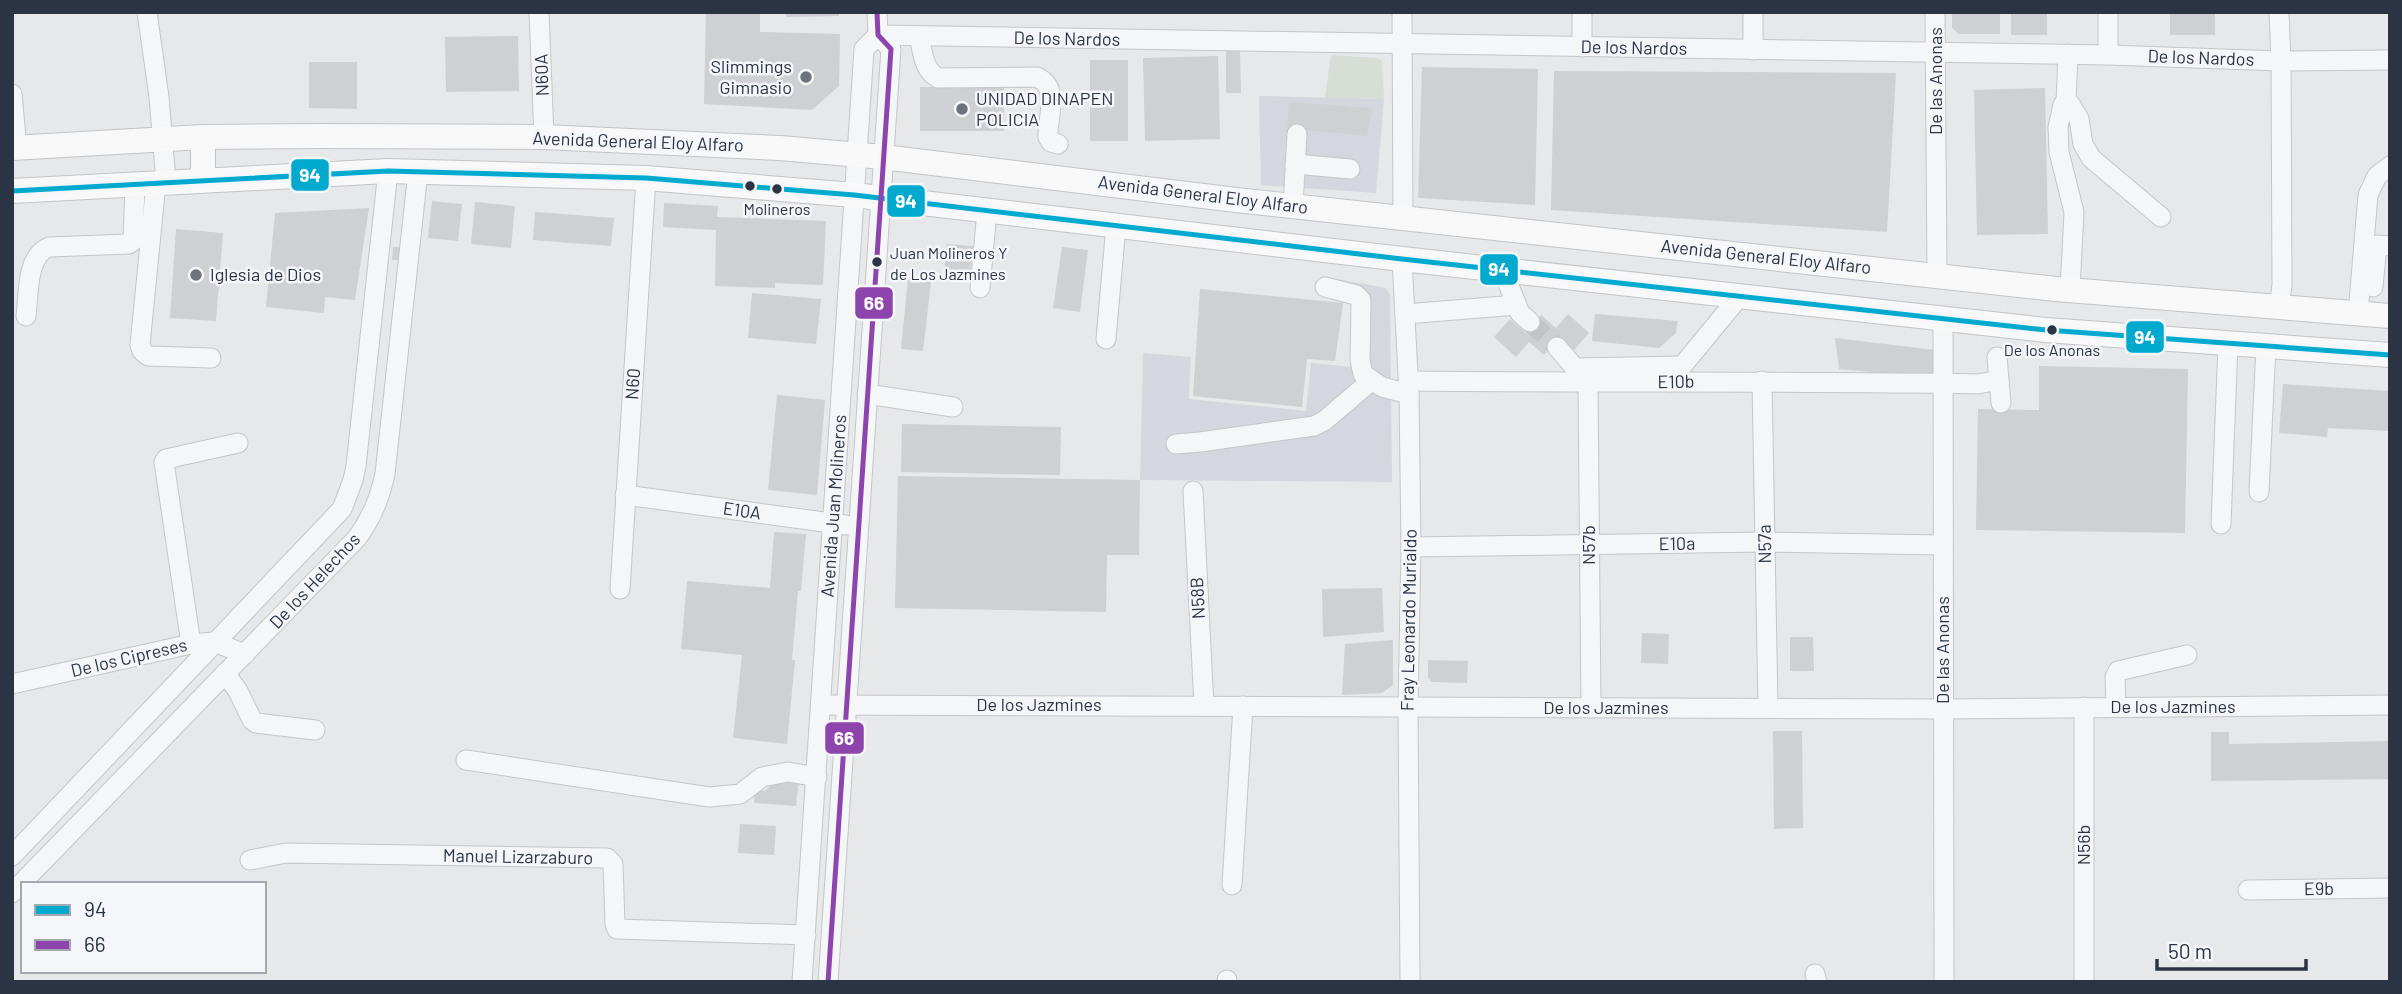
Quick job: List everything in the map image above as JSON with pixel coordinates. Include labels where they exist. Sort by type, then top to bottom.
[{"type":"main road","name":"Avenida General Eloy Alfaro","points":[[15,148],[203,137],[544,137],[780,148],[858,154],[1293,206],[2070,290],[2373,315]]},
{"type":"main road","points":[[203,137],[203,180]]},
{"type":"main road","name":"Avenida General Eloy Alfaro","points":[[12,191],[388,172],[646,178],[854,195],[1503,271],[2046,330],[2390,355]]},
{"type":"street","points":[[26,316],[33,260],[40,251],[49,247],[129,244],[133,241],[163,139],[147,12]]},
{"type":"street","name":"N60A","points":[[539,12],[544,137]]},
{"type":"street","name":"Avenida Juan Molineros","points":[[828,982],[891,49],[878,34],[877,12]]},
{"type":"street","points":[[1402,12],[1403,217]]},
{"type":"street","points":[[1582,12],[1583,47]]},
{"type":"street","points":[[1753,12],[1753,50]]},
{"type":"street","name":"De las Anonas","points":[[1935,12],[1937,275]]},
{"type":"street","points":[[2108,12],[2108,55]]},
{"type":"street","points":[[2278,12],[2281,61],[2282,285],[2278,307]]},
{"type":"street","name":"Avenida Juan Molineros","points":[[802,982],[864,48],[878,34]]},
{"type":"street","name":"De los Nardos","points":[[878,34],[919,37],[2068,54],[2281,61],[2390,60]]},
{"type":"street","points":[[919,37],[926,66],[930,73],[938,78],[1037,77],[1045,81],[1052,93],[1048,137],[1051,142],[1058,144]]},
{"type":"street","points":[[2068,54],[2066,103],[2062,107],[2059,127],[2059,152],[2074,212],[2070,290]]},
{"type":"street","points":[[12,94],[15,148]]},
{"type":"street","points":[[2066,103],[2071,106],[2078,119],[2083,144],[2091,158],[2161,217]]},
{"type":"street","points":[[1293,206],[1297,134]]},
{"type":"street","points":[[1295,164],[1350,169]]},
{"type":"street","points":[[2373,315],[2368,195],[2377,176],[2390,166]]},
{"type":"street","name":"De los Helechos","points":[[12,856],[333,520],[349,494],[356,466],[388,172]]},
{"type":"street","name":"De los Helechos","points":[[23,882],[357,538],[374,510],[385,474],[418,172]]},
{"type":"street","name":"N60","points":[[620,589],[646,178]]},
{"type":"street","points":[[152,183],[140,345],[142,351],[148,356],[211,359]]},
{"type":"street","points":[[980,288],[986,212]]},
{"type":"street","points":[[1106,340],[1115,226]]},
{"type":"street","points":[[2373,315],[2376,245],[2390,246]]},
{"type":"street","name":"Fray Leonardo Murialdo","points":[[1402,259],[1409,388],[1411,547],[1408,707],[1410,982]]},
{"type":"street","points":[[1503,271],[1520,313],[1530,322]]},
{"type":"street","points":[[1176,444],[1314,426],[1324,421],[1371,381],[1363,374],[1360,360],[1361,300],[1356,295],[1325,287]]},
{"type":"street","points":[[1669,382],[1739,297]]},
{"type":"street","points":[[1405,314],[1517,305]]},
{"type":"street","name":"De las Anonas","points":[[1943,318],[1944,982]]},
{"type":"street","points":[[2221,524],[2228,343]]},
{"type":"street","points":[[2259,492],[2266,346]]},
{"type":"street","points":[[1558,347],[1582,375],[1682,366]]},
{"type":"street","points":[[1997,356],[2001,403]]},
{"type":"street","name":"E10b","points":[[1371,381],[1382,387],[1409,388],[1582,375],[1669,382],[1978,384],[1999,380]]},
{"type":"street","name":"N57b","points":[[1582,375],[1589,546],[1591,708]]},
{"type":"street","name":"N57a","points":[[1762,381],[1768,707]]},
{"type":"street","points":[[867,394],[953,407]]},
{"type":"street","points":[[191,644],[163,463],[166,459],[238,443]]},
{"type":"street","name":"N58B","points":[[1193,491],[1204,706]]},
{"type":"street","name":"E10A","points":[[625,495],[859,527]]},
{"type":"street","name":"E10a","points":[[1411,547],[1765,542],[1943,545]]},
{"type":"street","name":"De los Cipreses","points":[[12,684],[191,644],[214,642],[245,654]]},
{"type":"street","points":[[2116,707],[2115,677],[2118,671],[2187,656]]},
{"type":"street","points":[[225,673],[256,723],[315,730]]},
{"type":"street","name":"De los Jazmines","points":[[822,705],[1943,709],[2390,705]]},
{"type":"street","points":[[1232,885],[1243,706]]},
{"type":"street","name":"N56b","points":[[2084,707],[2084,982]]},
{"type":"street","points":[[466,760],[709,797],[740,794],[762,777],[788,772],[817,777]]},
{"type":"street","name":"Manuel Lizarzaburo","points":[[250,860],[286,853],[607,858],[613,863],[617,929],[806,935]]},
{"type":"street","name":"E9b","points":[[2248,890],[2390,888]]},
{"type":"shaded area","points":[[1331,55],[1377,58],[1382,61],[1384,99],[1325,98]]},
{"type":"shaded area","points":[[1259,96],[1384,99],[1376,193],[1261,185]]},
{"type":"shaded area","points":[[1321,276],[1386,288],[1390,295],[1392,482],[1140,480],[1143,353],[1191,357],[1189,399],[1306,411],[1311,363],[1353,367],[1352,298],[1320,295]]},
{"type":"building","points":[[706,12],[760,12],[760,32],[840,34],[839,86],[812,110],[704,104]]},
{"type":"building","points":[[786,12],[839,12],[839,16],[786,17]]},
{"type":"building","points":[[1952,12],[2000,12],[2000,34],[1959,34],[1952,28]]},
{"type":"building","points":[[2011,12],[2047,12],[2047,35],[2011,35]]},
{"type":"building","points":[[2170,12],[2215,12],[2215,35],[2170,35]]},
{"type":"building","points":[[518,36],[519,91],[446,92],[445,37]]},
{"type":"building","points":[[1226,50],[1240,50],[1241,93],[1226,93]]},
{"type":"building","points":[[1218,56],[1220,139],[1145,141],[1143,58]]},
{"type":"building","points":[[1090,60],[1128,60],[1128,141],[1090,141]]},
{"type":"building","points":[[309,62],[357,62],[357,109],[309,108]]},
{"type":"building","points":[[1422,67],[1538,69],[1535,205],[1418,198]]},
{"type":"building","points":[[1554,71],[1896,73],[1887,232],[1551,210]]},
{"type":"building","name":"UNIDAD DINAPEN POLICIA","points":[[920,87],[1004,87],[1004,131],[920,131]]},
{"type":"building","points":[[2045,88],[2048,234],[1977,235],[1974,90]]},
{"type":"building","points":[[1289,102],[1372,108],[1367,136],[1287,128]]},
{"type":"building","points":[[432,201],[462,204],[458,241],[428,238]]},
{"type":"building","points":[[475,202],[515,206],[511,248],[471,244]]},
{"type":"building","points":[[664,203],[718,206],[717,217],[826,221],[823,285],[775,283],[775,288],[715,286],[716,230],[663,227]]},
{"type":"building","points":[[369,208],[355,300],[325,297],[324,313],[266,307],[275,213]]},
{"type":"building","points":[[535,212],[614,218],[611,246],[533,240]]},
{"type":"building","name":"Iglesia de Dios","points":[[176,229],[223,233],[216,321],[170,318]]},
{"type":"building","points":[[947,244],[973,246],[969,282],[943,280]]},
{"type":"building","points":[[393,247],[401,247],[401,260],[392,260]]},
{"type":"building","points":[[1062,247],[1088,250],[1080,312],[1053,308]]},
{"type":"building","points":[[908,279],[931,282],[923,351],[901,349]]},
{"type":"building","points":[[1200,289],[1343,303],[1335,361],[1307,359],[1302,407],[1193,396]]},
{"type":"building","points":[[752,293],[821,299],[816,344],[748,338]]},
{"type":"building","points":[[1568,314],[1589,333],[1574,350],[1559,337],[1544,355],[1529,342],[1516,357],[1494,337],[1510,319],[1526,333],[1541,315],[1556,328]]},
{"type":"building","points":[[1595,314],[1678,321],[1676,333],[1659,348],[1592,341]]},
{"type":"building","points":[[1835,338],[1935,350],[1936,378],[1839,369]]},
{"type":"building","points":[[2039,366],[2188,369],[2185,533],[1976,530],[1978,409],[2039,410]]},
{"type":"building","points":[[2283,384],[2390,391],[2390,431],[2328,428],[2327,437],[2279,433]]},
{"type":"building","points":[[777,395],[825,400],[817,495],[768,490]]},
{"type":"building","points":[[902,424],[1061,427],[1060,475],[901,472]]},
{"type":"building","points":[[898,476],[1140,480],[1139,555],[1107,555],[1106,612],[895,608]]},
{"type":"building","points":[[774,532],[806,534],[801,591],[798,591],[787,744],[733,738],[742,655],[681,649],[687,581],[770,588]]},
{"type":"building","points":[[1382,588],[1384,632],[1323,637],[1322,589]]},
{"type":"building","points":[[1642,633],[1669,634],[1668,664],[1641,663]]},
{"type":"building","points":[[1790,637],[1813,637],[1814,671],[1790,671]]},
{"type":"building","points":[[1393,640],[1393,685],[1382,693],[1342,695],[1345,644]]},
{"type":"building","points":[[1428,660],[1468,661],[1467,683],[1432,682],[1428,678]]},
{"type":"building","points":[[1773,731],[1802,731],[1803,828],[1774,829]]},
{"type":"building","points":[[2211,732],[2229,732],[2229,744],[2390,741],[2390,779],[2211,781]]},
{"type":"building","points":[[780,777],[799,779],[796,806],[754,803],[755,791],[765,791]]},
{"type":"building","points":[[740,824],[776,826],[774,855],[738,853]]},
{"type":"tunnel","points":[[1530,322],[1557,347]]},
{"type":"transit line","name":"66","points":[[828,982],[891,49],[878,35],[877,12]]},
{"type":"transit line","name":"94","points":[[12,191],[388,171],[646,178],[854,195],[2046,330],[2390,355]]},
{"type":"place","name":"Slimmings Gimnasio","points":[[806,77]]},
{"type":"place","name":"UNIDAD DINAPEN POLICIA","points":[[962,109]]},
{"type":"place","name":"Molineros","points":[[777,189]]},
{"type":"place","name":"Juan Molineros Y de Los Jazmines","points":[[877,262]]},
{"type":"place","name":"Iglesia de Dios","points":[[196,275]]},
{"type":"place","name":"De los Anonas","points":[[2052,330]]}]
